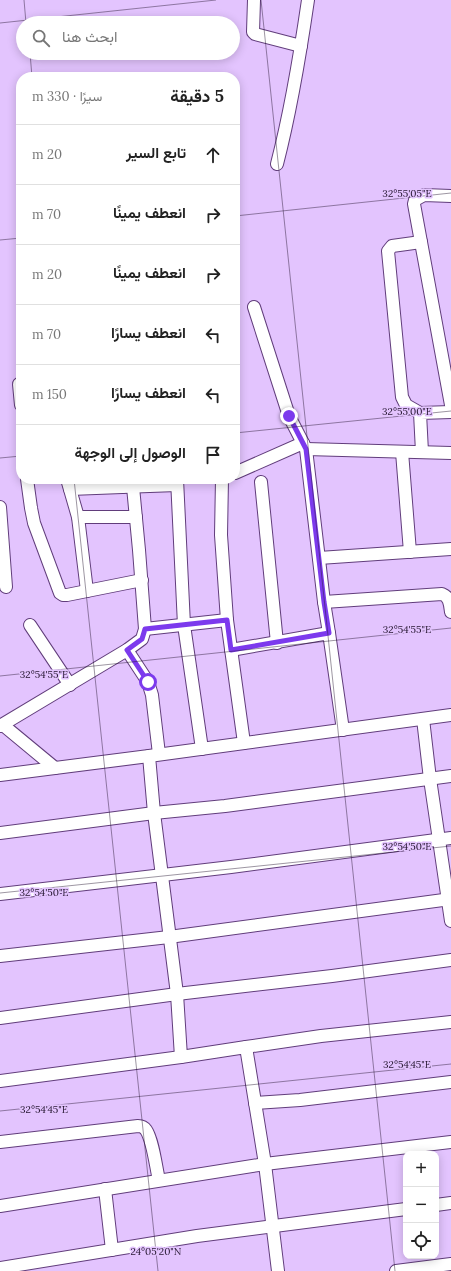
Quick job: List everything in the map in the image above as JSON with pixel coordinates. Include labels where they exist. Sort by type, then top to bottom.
[{"type":"street","points":[[254,0],[253,32],[255,34],[301,46]]},
{"type":"street","points":[[277,164],[301,46],[308,0]]},
{"type":"street","points":[[451,196],[424,195],[415,200],[414,204],[451,405]]},
{"type":"street","points":[[421,242],[392,246],[388,251],[402,397],[406,405],[420,413],[451,412]]},
{"type":"street","points":[[254,307],[289,416],[305,446],[324,602],[343,730]]},
{"type":"street","points":[[420,413],[422,452]]},
{"type":"street","points":[[240,471],[305,446],[402,452],[451,453]]},
{"type":"street","points":[[402,452],[410,552]]},
{"type":"street","points":[[261,482],[277,643]]},
{"type":"street","points":[[29,484],[31,508],[34,522],[60,593],[63,595],[142,580]]},
{"type":"street","points":[[55,768],[1,726],[127,650],[142,639],[145,629],[136,517],[125,484],[69,484],[78,517],[87,591]]},
{"type":"street","points":[[177,484],[184,625],[202,749]]},
{"type":"street","points":[[222,484],[222,535],[227,620],[244,743]]},
{"type":"street","points":[[0,507],[6,587]]},
{"type":"street","points":[[78,517],[136,517]]},
{"type":"street","points":[[319,558],[451,548]]},
{"type":"street","points":[[324,602],[442,594],[446,595],[448,598],[451,612]]},
{"type":"street","points":[[145,629],[227,620]]},
{"type":"street","points":[[30,626],[70,684]]},
{"type":"street","points":[[231,650],[329,633]]},
{"type":"street","points":[[127,650],[148,682],[152,695],[154,813],[177,994],[181,1056]]},
{"type":"street","points":[[0,775],[451,715]]},
{"type":"street","points":[[423,719],[439,840],[450,899],[451,922]]},
{"type":"street","points":[[0,833],[154,813],[225,806],[451,776]]},
{"type":"street","points":[[0,894],[451,838]]},
{"type":"street","points":[[0,956],[170,937],[450,899]]},
{"type":"street","points":[[0,1018],[177,994],[332,976],[451,960]]},
{"type":"street","points":[[0,1081],[133,1064],[321,1036],[451,1022]]},
{"type":"street","points":[[246,1047],[265,1164],[278,1271]]},
{"type":"street","points":[[255,1104],[451,1082]]},
{"type":"street","points":[[0,1142],[138,1126],[143,1127],[148,1135],[159,1180]]},
{"type":"street","points":[[0,1206],[265,1164],[451,1142]]},
{"type":"street","points":[[105,1189],[112,1250]]},
{"type":"street","points":[[439,1205],[451,1203]]},
{"type":"street","points":[[0,1268],[197,1236],[403,1209]]},
{"type":"street","points":[[396,1271],[451,1264]]},
{"type":"route","points":[[148,682],[127,650],[142,639],[145,629],[227,620],[231,650],[329,633],[306,449],[289,416]]}]
